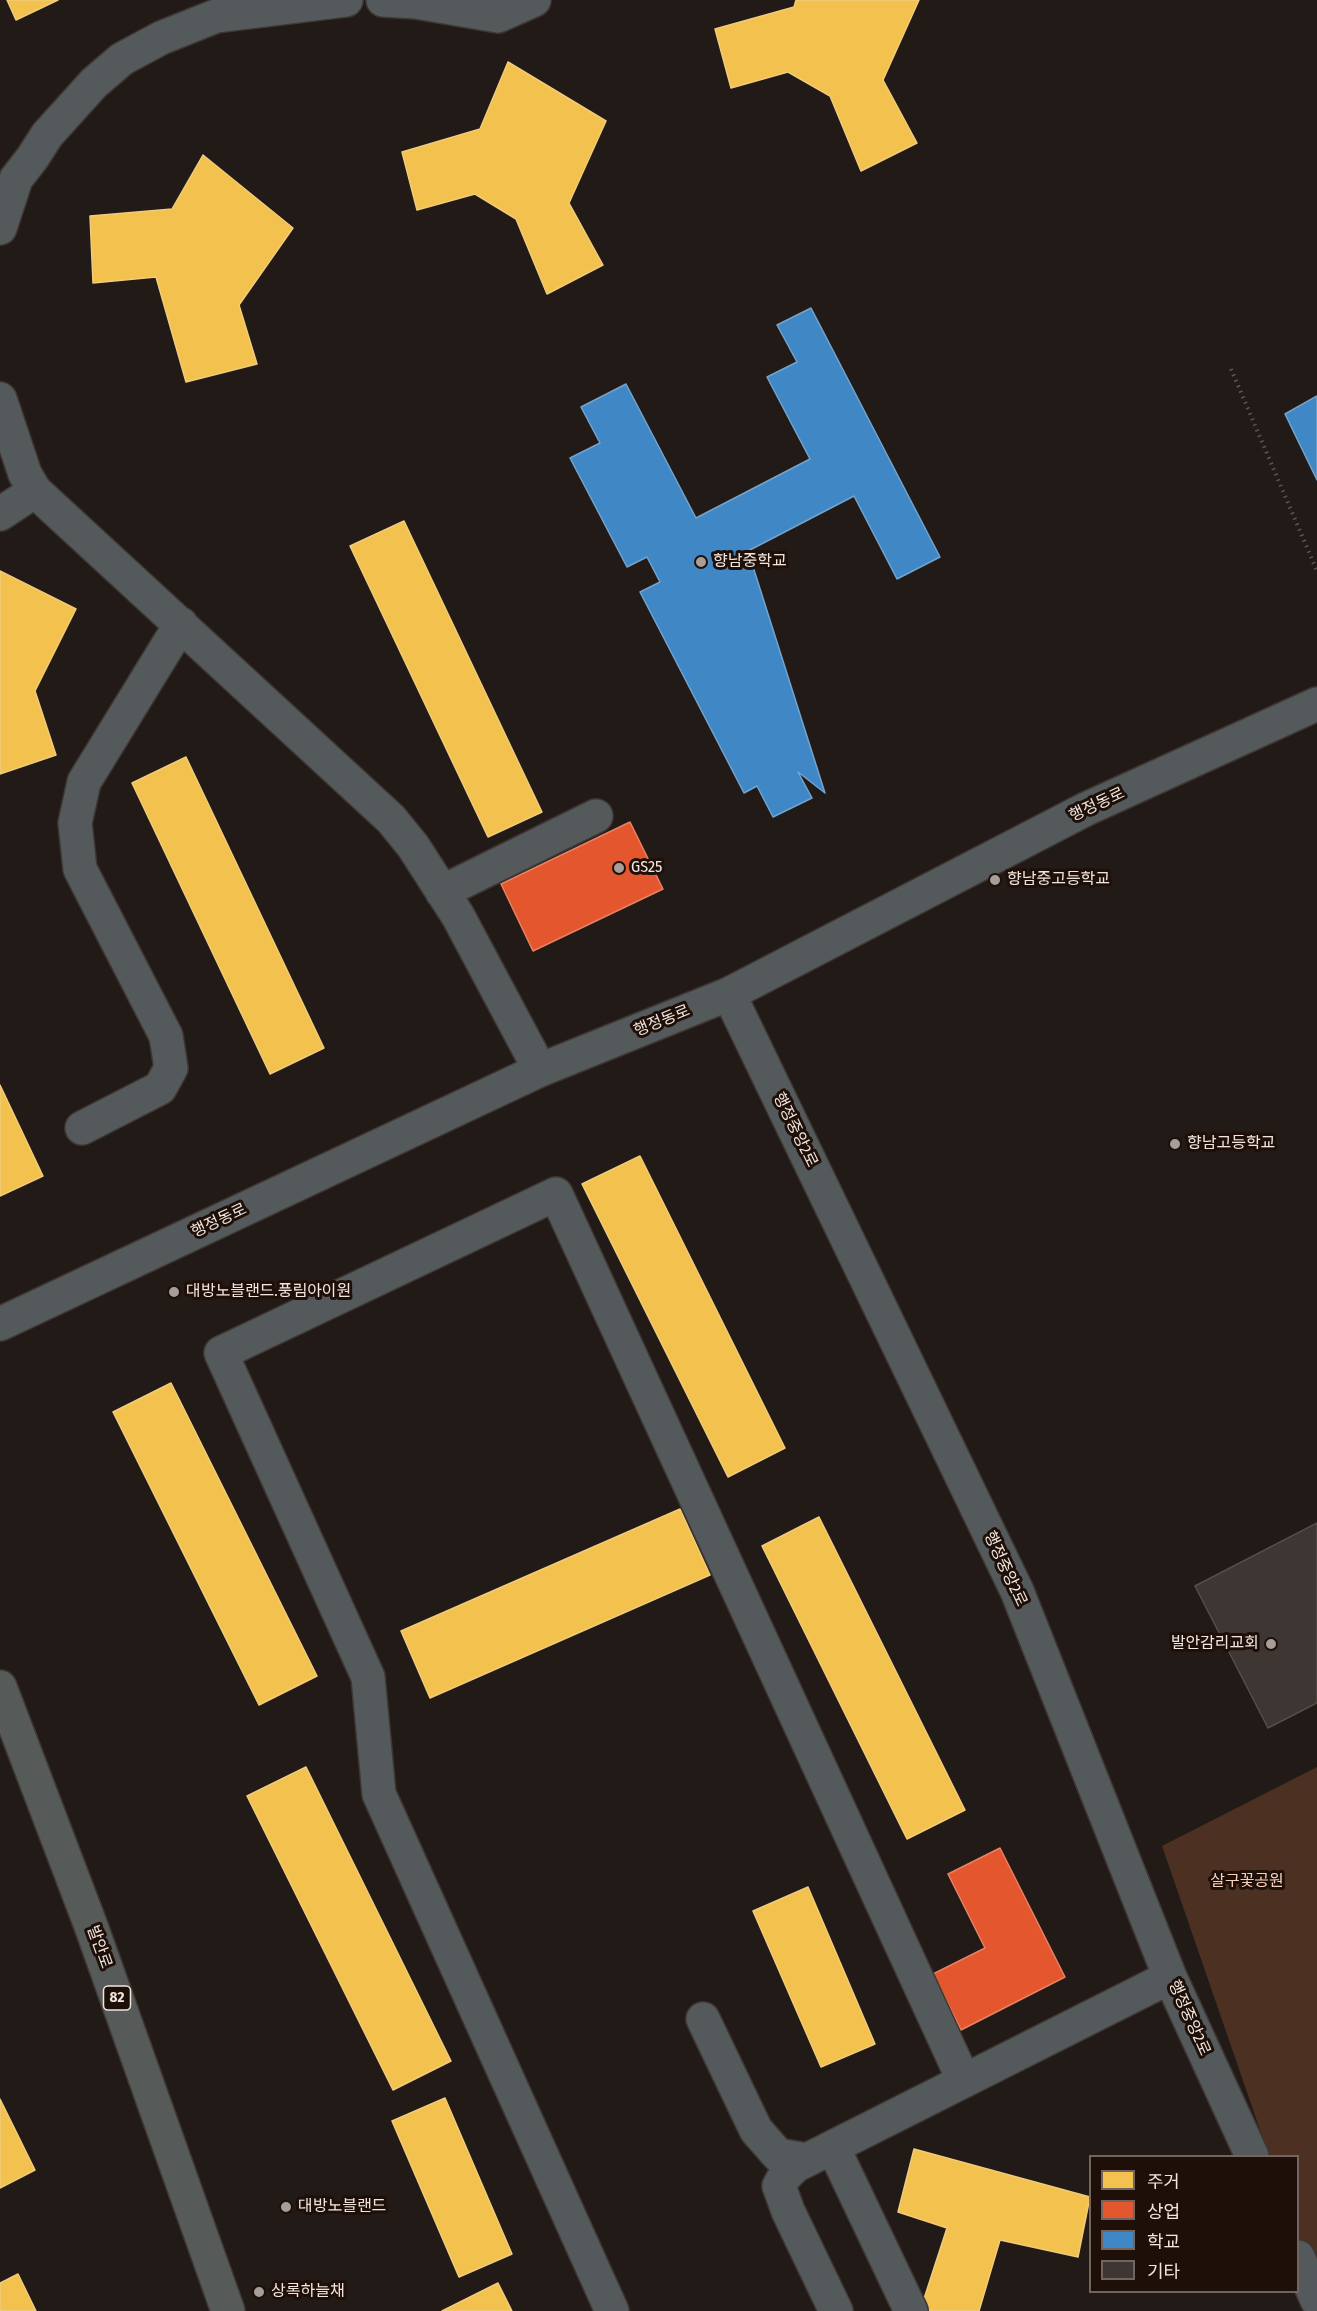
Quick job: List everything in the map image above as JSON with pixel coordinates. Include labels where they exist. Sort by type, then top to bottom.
[{"type":"main road","name":"발안로","points":[[0,1688],[92,1926],[228,2311]]},
{"type":"street","points":[[0,228],[16,179],[47,135],[94,82],[122,59],[161,38],[216,16],[346,0]]},
{"type":"street","points":[[383,0],[416,2],[498,16],[534,0]]},
{"type":"street","points":[[0,399],[25,474],[35,491],[391,819],[413,846],[458,916],[540,1070]]},
{"type":"street","points":[[0,480],[35,491]]},
{"type":"street","points":[[0,514],[35,491]]},
{"type":"street","points":[[82,1128],[160,1088],[171,1068],[166,1036],[80,869],[75,823],[84,782],[180,624]]},
{"type":"street","name":"행정동로","points":[[0,1324],[540,1070],[729,994],[1086,809],[1317,704]]},
{"type":"street","points":[[442,892],[596,816]]},
{"type":"street","name":"행정중앙2로","points":[[729,994],[1017,1591],[1170,1977],[1251,2155]]},
{"type":"street","points":[[612,2311],[379,1794],[368,1677],[221,1353],[556,1194],[964,2081]]},
{"type":"street","points":[[836,2311],[788,2211],[779,2186],[795,2166],[1170,1977]]},
{"type":"street","points":[[703,2019],[756,2130],[778,2155],[820,2153]]},
{"type":"street","points":[[820,2153],[911,2311]]},
{"type":"street","points":[[1299,2259],[1317,2300]]},
{"type":"path","points":[[1231,369],[1317,571]]},
{"type":"green space","name":"살구꽃공원","points":[[1317,1767],[1317,2294],[1299,2241],[1299,2155],[1269,2155],[1162,1846]]},
{"type":"building: 주거","points":[[7,0],[58,0],[16,20]]},
{"type":"building: 주거","points":[[796,0],[919,0],[883,80],[917,143],[861,171],[830,96],[788,72],[731,88],[715,29],[794,7]]},
{"type":"building: 주거","points":[[508,62],[606,121],[569,203],[603,265],[547,294],[516,219],[475,194],[417,210],[402,152],[480,129]]},
{"type":"building: 주거","points":[[203,155],[293,228],[239,305],[257,364],[186,382],[156,277],[93,283],[90,216],[172,209]]},
{"type":"building: 주거","points":[[404,521],[542,812],[488,837],[350,546]]},
{"type":"building: 주거","points":[[0,571],[76,609],[35,691],[56,755],[0,774]]},
{"type":"building: 주거","points":[[186,757],[324,1048],[270,1074],[132,783]]},
{"type":"building: 주거","points":[[0,1085],[43,1176],[0,1196]]},
{"type":"building: 주거","points":[[640,1156],[785,1448],[728,1477],[582,1184]]},
{"type":"building: 주거","points":[[171,1383],[317,1676],[259,1705],[113,1412]]},
{"type":"building: 주거","points":[[680,1509],[710,1575],[430,1698],[401,1631]]},
{"type":"building: 주거","points":[[819,1517],[965,1810],[907,1839],[762,1546]]},
{"type":"building: 주거","points":[[306,1767],[451,2061],[393,2090],[247,1796]]},
{"type":"building: 주거","points":[[808,1887],[875,2044],[821,2067],[753,1911]]},
{"type":"building: 주거","points":[[445,2098],[512,2254],[459,2277],[392,2121]]},
{"type":"building: 주거","points":[[0,2099],[35,2170],[0,2188]]},
{"type":"building: 주거","points":[[914,2149],[1089,2197],[1078,2257],[1000,2240],[979,2311],[920,2311],[947,2228],[898,2212]]},
{"type":"building: 주거","points":[[18,2274],[36,2311],[0,2311],[0,2283]]},
{"type":"building: 주거","points":[[498,2283],[512,2311],[442,2311]]},
{"type":"building: 상업","points":[[630,822],[663,889],[533,951],[501,884]]},
{"type":"building: 상업","points":[[1000,1848],[1065,1977],[961,2030],[933,1974],[985,1948],[948,1874]]},
{"type":"building: 학교","name":"향남중학교","points":[[811,308],[940,557],[897,579],[854,496],[748,551],[825,793],[798,772],[812,798],[773,817],[757,786],[744,793],[640,592],[660,582],[647,557],[627,567],[570,458],[600,443],[581,407],[626,384],[696,518],[810,459],[767,377],[797,362],[777,325]]},
{"type":"building: 학교","points":[[1317,396],[1317,480],[1285,414]]},
{"type":"building: 기타","name":"발안감리교회","points":[[1317,1523],[1317,1703],[1268,1728],[1195,1586]]},
{"type":"place","name":"향남중학교","points":[[701,562]]},
{"type":"place","name":"GS25","points":[[619,868]]},
{"type":"place","name":"향남중고등학교","points":[[995,880]]},
{"type":"place","name":"향남고등학교","points":[[1175,1144]]},
{"type":"place","name":"대방노블랜드.풍림아이원","points":[[174,1292]]},
{"type":"place","name":"발안감리교회","points":[[1271,1644]]},
{"type":"place","name":"대방노블랜드","points":[[286,2207]]},
{"type":"place","name":"상록하늘채","points":[[259,2292]]}]
